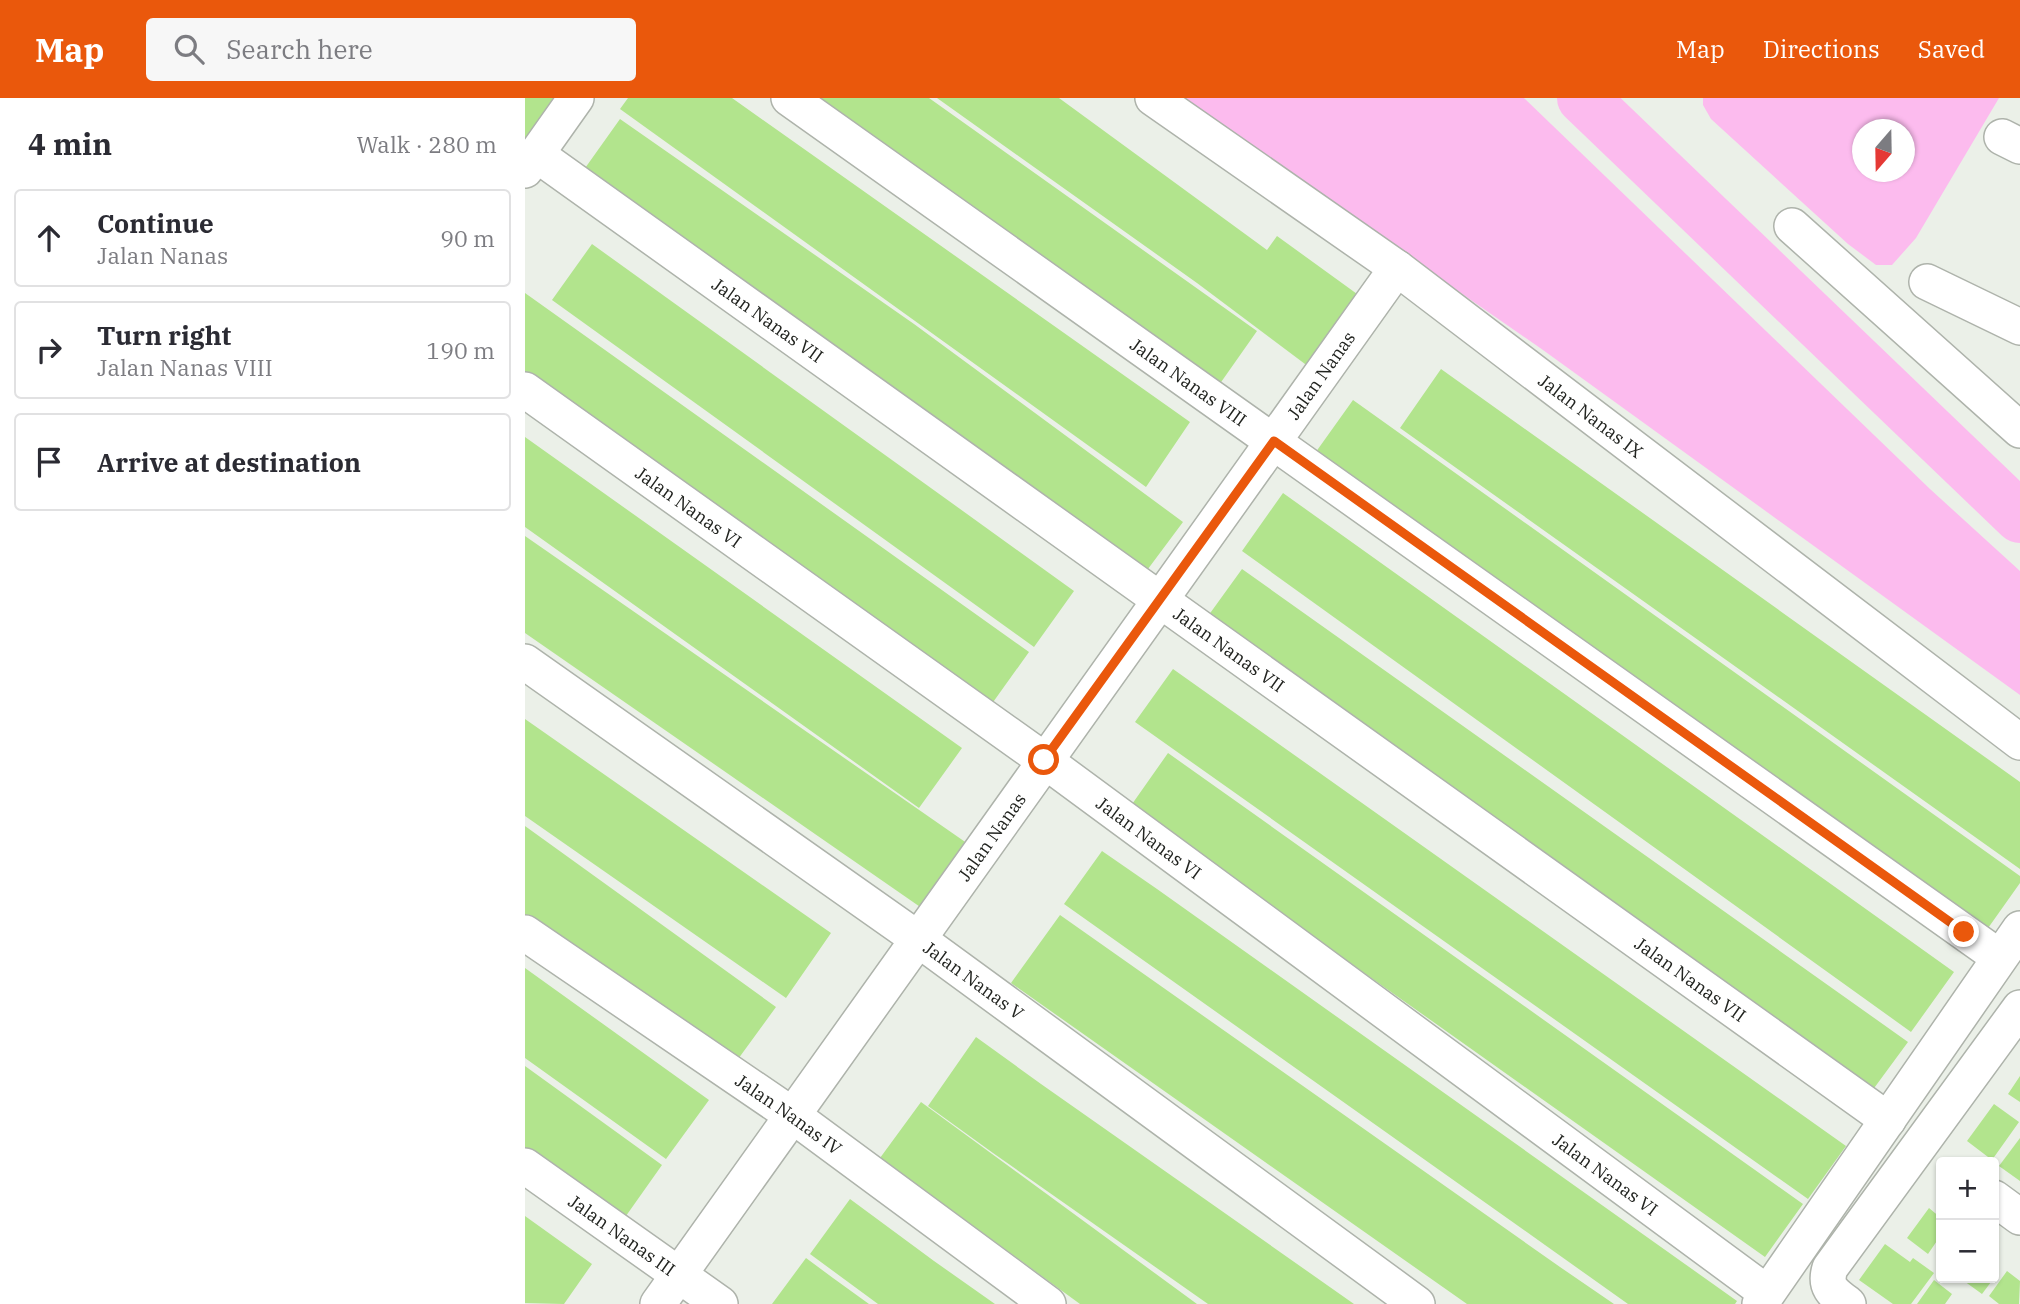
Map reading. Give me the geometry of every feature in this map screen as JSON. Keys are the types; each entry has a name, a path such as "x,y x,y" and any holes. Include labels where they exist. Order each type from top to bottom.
{"street":[{"path":"531,162 576,98"},
{"name":"Jalan Nanas VIII","path":"789,98 1999,957"},
{"name":"Jalan Nanas IX","path":"1153,98 1397,268 2020,742"},
{"name":"Jalan Nanas VII","path":"531,162 1160,599 1888,1120"},
{"path":"1792,226 2020,430"},
{"name":"Jalan Nanas","path":"658,1304 1397,268"},
{"path":"1927,282 2020,327"},
{"name":"Jalan Nanas VI","path":"525,390 1044,760 1763,1299"},
{"name":"Jalan Nanas V","path":"525,662 918,939 1417,1304"},
{"path":"1763,1299 2020,929"},
{"name":"Jalan Nanas IV","path":"525,933 792,1115 1048,1304"},
{"path":"1847,1304 1830,1291 1826,1279 1830,1268 1932,1154 2020,1008"},
{"name":"Jalan Nanas III","path":"525,1166 720,1304"},
{"path":"1999,1202 2020,1217"}],"shaded area":[{"path":"1180,98 1524,98 1930,489 2020,571 2020,695 1543,350"},
{"path":"1703,98 1999,98 1916,238 1892,265 1876,265 1848,244 1711,119 1703,105"}],"building":[{"path":"525,98 562,98 525,144"},
{"path":"628,98 732,98 1190,422 1146,487 620,109"},
{"path":"796,98 929,98 1257,331 1212,395"},
{"path":"937,98 1059,98 1267,250 1277,236 1364,299 1313,370 1197,283"},
{"path":"620,119 914,324 1183,522 1142,577 583,171"},
{"path":"592,244 1074,591 1034,647 552,300"},
{"path":"525,293 1029,652 986,712 525,383"},
{"path":"1441,369 2020,782 2020,869 1400,428"},
{"path":"1353,400 2020,876 2020,883 1981,938 1313,456"},
{"path":"525,437 962,748 919,808 525,527"},
{"path":"1283,493 1954,972 1911,1032 1242,551"},
{"path":"525,536 971,846 926,911 525,633"},
{"path":"1242,569 1908,1042 1869,1095 1203,623"},
{"path":"1173,669 1846,1146 1808,1199 1135,722"},
{"path":"525,719 831,933 786,998 525,816"},
{"path":"1168,753 1803,1204 1765,1257 1130,807"},
{"path":"525,826 776,1007 733,1066 525,916"},
{"path":"1102,851 1737,1301 1735,1304 1628,1304 1064,904"},
{"path":"1060,915 1614,1304 1467,1304 1011,983"},
{"path":"525,968 709,1100 666,1159 525,1058"},
{"path":"976,1037 1354,1304 1208,1304 993,1153 928,1106"},
{"path":"525,1066 662,1165 621,1223 525,1154"},
{"path":"2020,1076 2020,1102 2008,1094"},
{"path":"921,1102 1197,1304 1080,1304 880,1158"},
{"path":"1994,1104 2019,1122 1994,1157 1988,1157 1967,1141"},
{"path":"2020,1138 2020,1181 1999,1166"},
{"path":"850,1199 995,1304 878,1304 810,1254"},
{"path":"1929,1208 1936,1214 1936,1242 1928,1254 1907,1238"},
{"path":"525,1216 592,1264 564,1304 525,1303"},
{"path":"1885,1244 1910,1262 1913,1258 1934,1273 1911,1304 1893,1304 1859,1280"},
{"path":"806,1258 833,1278 869,1304 772,1304"},
{"path":"2007,1271 2020,1281 2019,1304 1999,1304 1989,1296"},
{"path":"1934,1280 1952,1294 1945,1304 1917,1304"},
{"path":"1967,1283 1990,1283 1982,1294"}],"waterway":[{"path":"1583,98 2020,517"}],"route":[{"path":"1044,760 1274,441 1964,932"}]}
